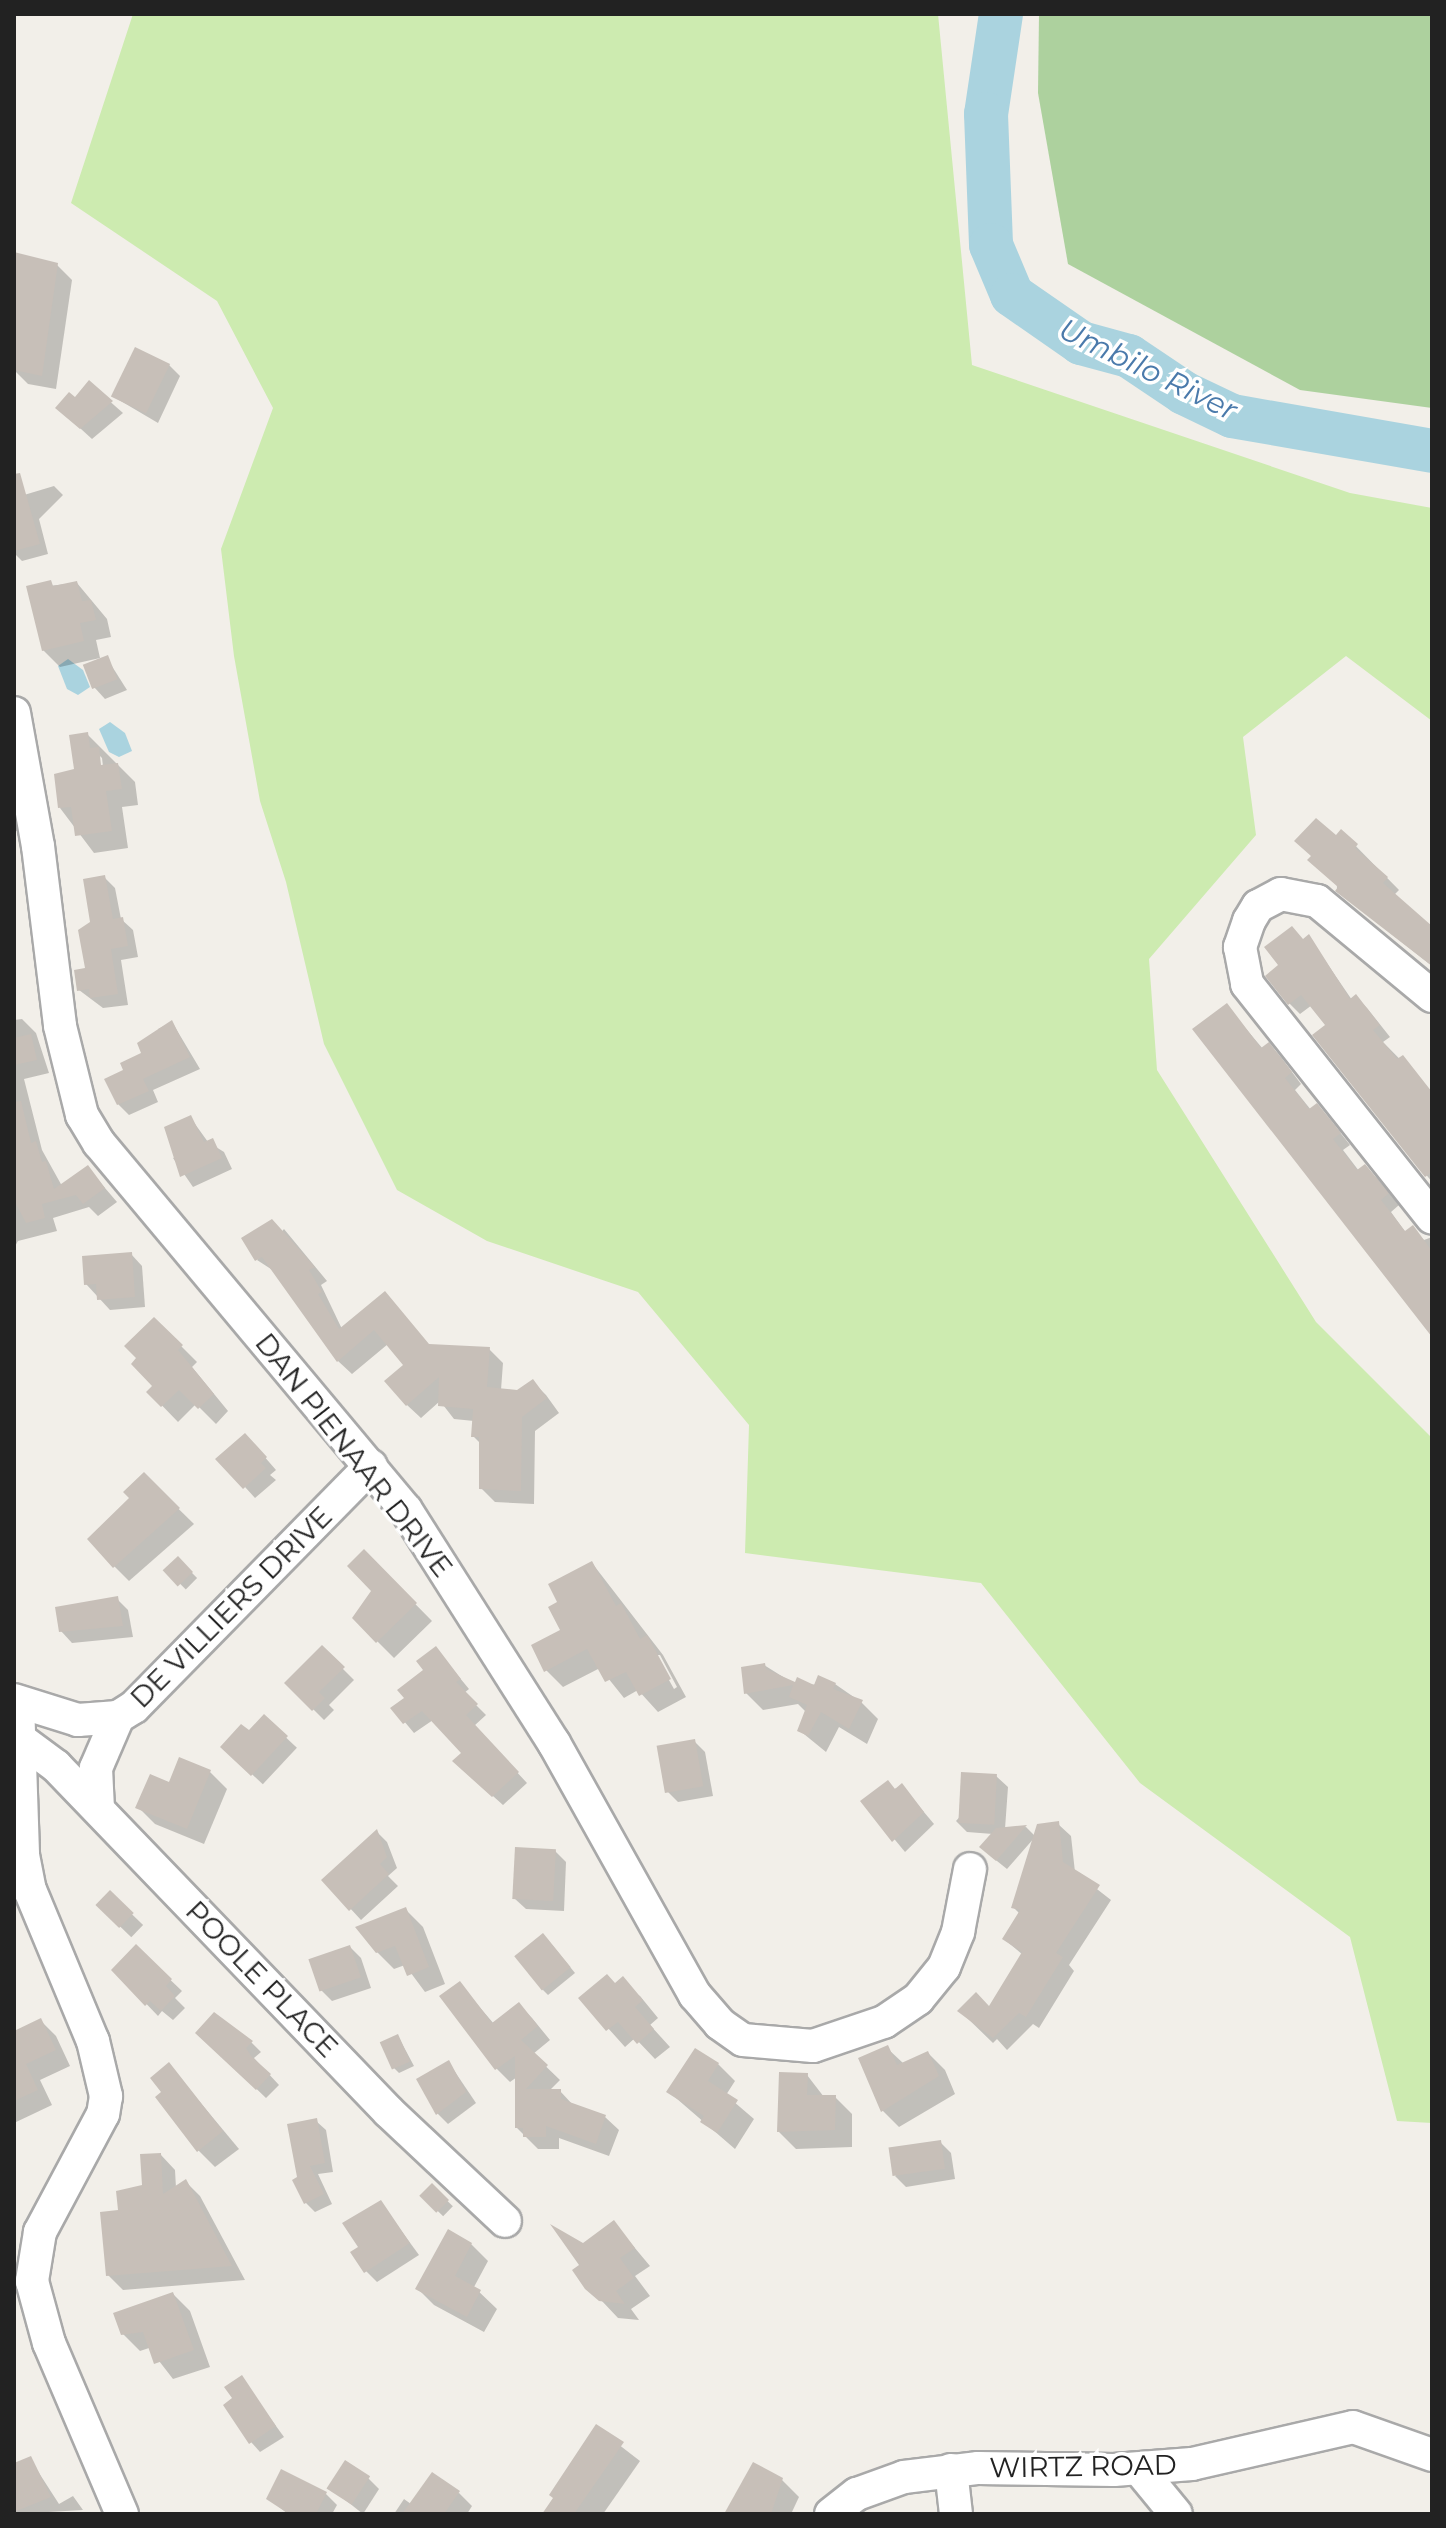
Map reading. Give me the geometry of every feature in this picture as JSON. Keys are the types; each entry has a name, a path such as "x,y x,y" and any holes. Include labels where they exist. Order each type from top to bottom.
{"street":[{"name":"DAN PIENAAR DRIVE","path":"14,713 36,831 60,1026 82,1115 99,1143 371,1466 472,1610 695,1995 743,2040 813,2046 839,2040 884,2022 918,1999 944,1967 958,1932 970,1869"},
{"path":"1432,996 1317,901 1296,894 1281,894 1258,906 1240,947 1247,984 1432,1217"},
{"name":"DE VILLIERS DRIVE","path":"16,1701 78,1720 118,1717 161,1684 371,1466"},
{"path":"16,1701 30,1890 105,2073 106,2096 103,2114 40,2232 32,2281 49,2343 122,2514"},
{"path":"98,1809 96,1768 118,1717"},
{"name":"POOLE PLACE","path":"18,1738 44,1754 389,2112 505,2221"},
{"name":"WIRTZ ROAD","path":"831,2514 857,2494 904,2477 951,2470 1139,2469 1192,2464 1353,2427 1432,2455"},
{"path":"1139,2469 1176,2514"},
{"path":"951,2470 956,2514"}],"green space":[{"path":"133,14 938,14 972,365 1350,493 1432,508 1432,721 1346,656 1243,737 1256,835 1149,959 1157,1070 1316,1322 1432,1438 1432,2123 1397,2121 1350,1937 1140,1783 981,1583 745,1553 749,1425 638,1292 487,1241 397,1190 324,1044 286,882 260,801 234,656 221,549 273,408 217,301 71,203"},
{"path":"1039,14 1432,14 1432,408 1300,390 1068,264 1038,93"}],"water":[{"path":"68,659 83,670 90,687 78,695 67,689 58,666"},
{"path":"110,722 125,733 132,751 119,757 109,752 99,729"}],"building":[{"path":"14,252 58,263 42,376 14,370"},
{"path":"135,347 170,364 146,414 111,396"},
{"path":"89,380 113,401 80,429 55,408 69,392 75,397"},
{"path":"20,473 40,544 14,551 14,474"},
{"path":"51,580 53,586 77,581 82,601 91,600 96,620 80,623 84,641 42,651 26,586"},
{"path":"108,655 117,679 92,689 83,665"},
{"path":"88,732 90,748 99,747 101,765 118,763 122,789 106,791 112,831 75,836 71,807 58,808 54,774 74,769 69,735"},
{"path":"1316,818 1336,835 1341,829 1358,844 1355,848 1388,877 1383,883 1432,926 1432,966 1335,891 1338,887 1307,860 1311,856 1294,841"},
{"path":"105,875 113,919 123,917 128,946 111,949 118,994 90,998 89,989 77,991 74,970 85,968 78,930 90,922 83,879"},
{"path":"1292,926 1303,939 1309,934 1350,999 1356,994 1380,1025 1373,1030 1397,1059 1403,1055 1432,1092 1432,1172 1425,1177 1312,1035 1325,1025 1301,995 1288,1005 1265,976 1278,965 1264,947"},
{"path":"1227,1003 1261,1048 1269,1042 1292,1072 1285,1078 1309,1109 1317,1103 1341,1133 1333,1139 1357,1170 1365,1164 1389,1193 1381,1200 1405,1231 1413,1225 1432,1251 1432,1337 1192,1029"},
{"path":"172,1020 190,1057 143,1079 149,1091 117,1105 104,1079 123,1070 120,1063 141,1053 137,1043"},
{"path":"31,1034 37,1060 14,1065 14,1038"},
{"path":"21,1101 31,1143 36,1141 42,1162 46,1161 54,1189 88,1165 105,1188 83,1204 76,1195 42,1204 45,1218 26,1223 14,1200 14,1102"},
{"path":"191,1115 204,1142 213,1138 222,1158 180,1177 164,1127"},
{"path":"272,1219 315,1267 309,1270 322,1292 318,1294 339,1329 385,1291 429,1344 490,1347 487,1387 517,1390 533,1379 547,1398 522,1417 521,1491 479,1489 479,1437 471,1437 473,1409 438,1406 439,1377 406,1406 384,1381 403,1365 374,1330 337,1362 262,1257 255,1261 241,1238"},
{"path":"132,1252 135,1297 97,1300 96,1284 84,1285 82,1256"},
{"path":"154,1317 183,1345 178,1350 214,1394 198,1409 179,1390 161,1407 146,1392 152,1386 131,1364 136,1358 124,1346"},
{"path":"245,1433 267,1457 261,1463 266,1468 243,1489 215,1459"},
{"path":"144,1472 180,1508 113,1568 87,1539 129,1498 123,1492"},
{"path":"364,1549 417,1603 376,1643 352,1618 371,1591 347,1566"},
{"path":"178,1556 193,1572 178,1586 163,1570"},
{"path":"592,1561 616,1606 621,1603 640,1639 647,1635 671,1679 639,1696 626,1672 605,1682 587,1649 544,1672 531,1645 560,1630 548,1607 557,1602 548,1584"},
{"path":"118,1596 123,1626 59,1632 55,1607"},
{"path":"322,1645 345,1667 319,1692 325,1698 312,1711 284,1683"},
{"path":"436,1646 461,1679 456,1682 478,1704 466,1715 519,1772 492,1797 452,1761 461,1753 422,1711 403,1724 390,1708 404,1698 397,1690 423,1670 416,1661"},
{"path":"765,1663 766,1669 795,1682 797,1677 814,1685 818,1675 836,1683 833,1689 863,1700 849,1729 821,1712 808,1736 797,1731 807,1705 789,1697 793,1685 744,1694 741,1667"},
{"path":"264,1714 288,1736 251,1776 220,1747 241,1724 249,1730"},
{"path":"695,1739 703,1786 665,1793 657,1746"},
{"path":"179,1757 211,1770 187,1829 135,1808 150,1774 169,1782"},
{"path":"961,1772 997,1774 994,1825 958,1823"},
{"path":"888,1780 895,1789 902,1783 924,1812 892,1842 860,1801"},
{"path":"1059,1821 1063,1862 1100,1885 1056,1953 1063,1957 1026,2017 1019,2013 993,2038 957,2011 976,1992 989,2006 1022,1952 1002,1939 1020,1910 1011,1908 1037,1824"},
{"path":"1027,1825 996,1861 979,1847 996,1828"},
{"path":"377,1829 387,1857 380,1864 389,1874 349,1911 321,1880"},
{"path":"515,1847 556,1849 553,1901 512,1899"},
{"path":"110,1890 134,1913 119,1928 95,1905"},
{"path":"406,1907 429,1967 407,1976 395,1946 376,1953 355,1927"},
{"path":"543,1933 571,1967 542,1990 514,1956"},
{"path":"136,1944 172,1979 166,1986 175,1996 161,2011 150,2001 145,2006 111,1970"},
{"path":"350,1945 361,1977 319,1991 308,1959"},
{"path":"607,1974 615,1983 623,1976 643,2000 635,2007 654,2029 637,2044 618,2022 606,2031 578,1998"},
{"path":"460,1981 492,2023 519,2002 538,2026 521,2040 548,2065 526,2089 561,2089 561,2099 606,2115 596,2144 546,2126 546,2137 523,2137 523,2128 515,2128 515,2056 495,2070 439,1996"},
{"path":"214,2012 253,2041 246,2048 271,2074 256,2090 195,2033"},
{"path":"41,2018 56,2050 26,2064 38,2090 14,2101 14,2031"},
{"path":"398,2034 410,2061 392,2070 380,2042"},
{"path":"888,2045 897,2065 928,2051 939,2076 881,2112 858,2058"},
{"path":"695,2048 719,2063 708,2081 738,2100 717,2133 700,2122 704,2116 666,2092"},
{"path":"449,2060 466,2092 436,2115 416,2079"},
{"path":"169,2062 223,2131 197,2152 155,2097 161,2092 150,2078"},
{"path":"779,2072 808,2073 807,2095 836,2095 835,2130 777,2132"},
{"path":"317,2118 325,2163 310,2166 324,2194 304,2204 292,2180 297,2177 287,2124"},
{"path":"941,2140 945,2169 893,2176 889,2147"},
{"path":"161,2153 163,2194 186,2179 232,2266 106,2276 100,2212 118,2210 116,2191 142,2185 140,2154"},
{"path":"432,2183 449,2200 436,2213 419,2196"},
{"path":"381,2200 410,2243 364,2273 350,2252 358,2247 342,2223"},
{"path":"614,2220 635,2248 620,2258 634,2278 616,2291 625,2304 599,2301 585,2289 572,2270 579,2265 550,2224 583,2243"},
{"path":"448,2229 472,2243 455,2276 481,2290 467,2317 415,2289"},
{"path":"173,2292 194,2350 154,2364 143,2332 121,2335 113,2313"},
{"path":"242,2375 276,2426 249,2444 223,2405 232,2398 224,2387"},
{"path":"596,2424 624,2442 574,2514 542,2514 553,2498 549,2495"},
{"path":"31,2456 51,2497 14,2512 14,2463"},
{"path":"345,2460 370,2476 352,2505 326,2489"},
{"path":"753,2462 783,2478 771,2514 724,2514"},
{"path":"281,2469 327,2492 316,2514 289,2514 266,2499"},
{"path":"432,2472 460,2491 444,2514 402,2514"}],"waterway":[{"name":"Umbilo River","path":"1001,14 986,114 991,245 1012,295 1081,343 1129,356 1184,393 1232,416 1432,451"}]}
